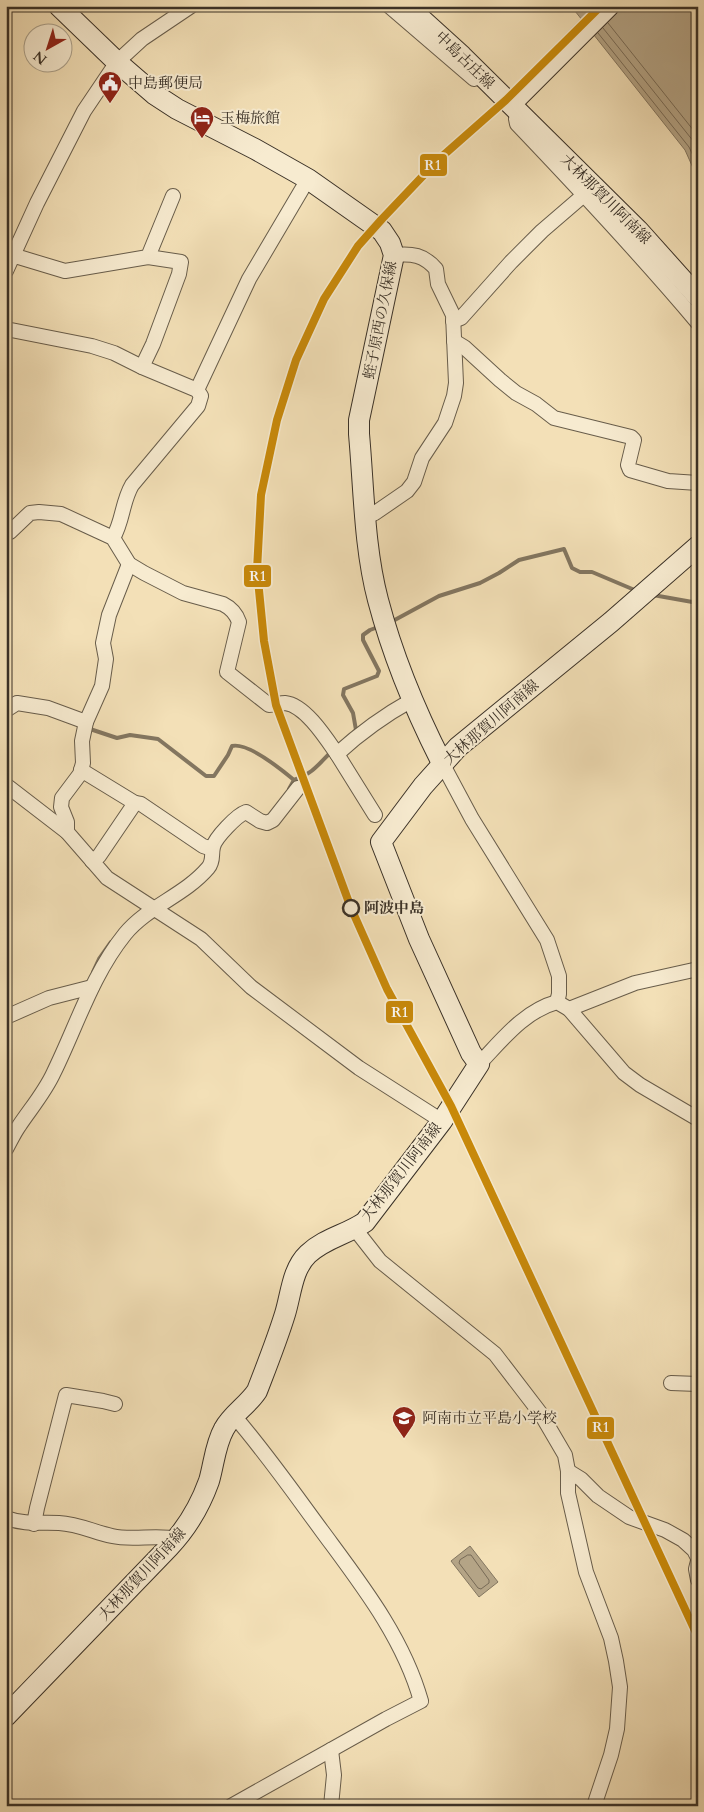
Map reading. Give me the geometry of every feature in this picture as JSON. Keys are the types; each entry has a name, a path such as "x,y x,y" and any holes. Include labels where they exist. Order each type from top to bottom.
{"main road":[{"name":"蛭子原西の久保線","path":"59,6 117,62 154,94 177,109 308,179 382,231 390,243 394,255 359,420 366,517 378,599 412,700 442,763"},
{"name":"中島古庄線","path":"407,6 506,97"},
{"path":"506,97 591,6"},
{"path":"506,97 610,6"},
{"name":"大林那賀川阿南線","path":"506,97 638,230 698,296"},
{"name":"大林那賀川阿南線","path":"6,1716 177,1539 196,1512 209,1480 225,1427 252,1399 257,1391 285,1314 293,1280 306,1255 322,1242 355,1229 365,1222 442,1121 479,1064 471,1053 419,940 381,842 442,763 458,747 611,622 698,546"}],"street":[{"path":"6,271 37,203 84,111 117,62 142,39 191,6"},
{"path":"389,6 472,78 506,97 517,124 585,194 698,323"},
{"path":"197,390 249,279 308,179"},
{"path":"453,321 461,318 511,262 542,231 585,194"},
{"path":"148,257 173,196"},
{"path":"366,517 376,513 407,491 414,482 422,458 444,424 454,396 456,383 453,315 438,284 436,269 421,256 410,254 394,255"},
{"path":"12,255 65,271 148,257 180,262 179,274 153,344 142,367"},
{"path":"6,330 92,346 114,353 197,390 200,396 198,406 132,485 127,494 120,526 113,538"},
{"path":"454,341 464,347 500,380 554,418 631,437 634,440 628,465 630,470 668,481 698,483"},
{"path":"6,533 10,532 30,513 61,514 113,538 129,564 183,593 229,607 239,622 227,672 269,705 284,703 295,706 311,720 335,751 375,815"},
{"path":"67,832 67,822 61,807 62,798 81,770 83,763 82,741 86,722 102,686 106,659 103,643 110,615 129,564"},
{"path":"335,751 412,700"},
{"path":"6,710 17,703 48,708 86,722"},
{"path":"442,763 472,819 548,940 559,976 559,994 563,1005 624,1073 640,1085 698,1119"},
{"path":"6,1150 18,1128 54,1074 92,987 108,958 126,934 142,918 200,878 211,865 213,856 208,848 141,804 81,770"},
{"path":"6,785 67,832 107,878 201,939 251,987 359,1068 442,1121"},
{"path":"208,848 240,814 246,812 267,823 273,820 298,788"},
{"path":"92,861 99,856 135,802"},
{"path":"479,1064 522,1020 547,1005 563,1005 635,983 698,969"},
{"path":"6,1017 49,998 92,987"},
{"path":"355,1229 380,1261 495,1354 542,1414 565,1455 568,1471 568,1492 586,1572 611,1638 620,1687 618,1728 594,1806"},
{"path":"671,1383 698,1384"},
{"path":"34,1524 66,1395 116,1404"},
{"path":"231,1806 421,1701 414,1676 386,1621 357,1578 234,1417"},
{"path":"568,1471 581,1479 598,1496 629,1517 665,1530 683,1540 694,1550 698,1559 696,1570 698,1580"},
{"path":"6,1518 34,1524 60,1523 85,1527 113,1536 140,1538 167,1536 177,1539"},
{"path":"331,1750 334,1775 331,1806"}],"water":[{"path":"571,6 698,6 698,179 685,150"},
{"path":"470,1546 498,1582 479,1597 451,1561"}],"waterway":[{"path":"391,622 439,596 480,583 519,560 564,549 572,568 580,572 592,572 637,591"},
{"path":"653,595 698,603"},
{"path":"354,732 356,730 353,713 343,695 344,689 377,676 379,671 363,640 363,635 378,627"},
{"path":"90,729 117,738 130,735 158,739 206,776 214,776 232,746 239,746 255,752 294,780"},
{"path":"289,789 294,780 310,772 331,752"},
{"path":"93,972 99,959 111,942"}],"transit line":[{"name":"R1","path":"601,6 506,100 438,160 382,219 358,246 324,299 296,360 277,420 261,495 257,570 264,641 276,705 351,908 387,989 451,1106 698,1637"}],"place":[{"name":"中島郵便局","path":"110,104"},
{"name":"玉梅旅館","path":"202,139"},
{"name":"阿波中島","path":"351,908"},
{"name":"阿南市立平島小学校","path":"404,1439"}]}
